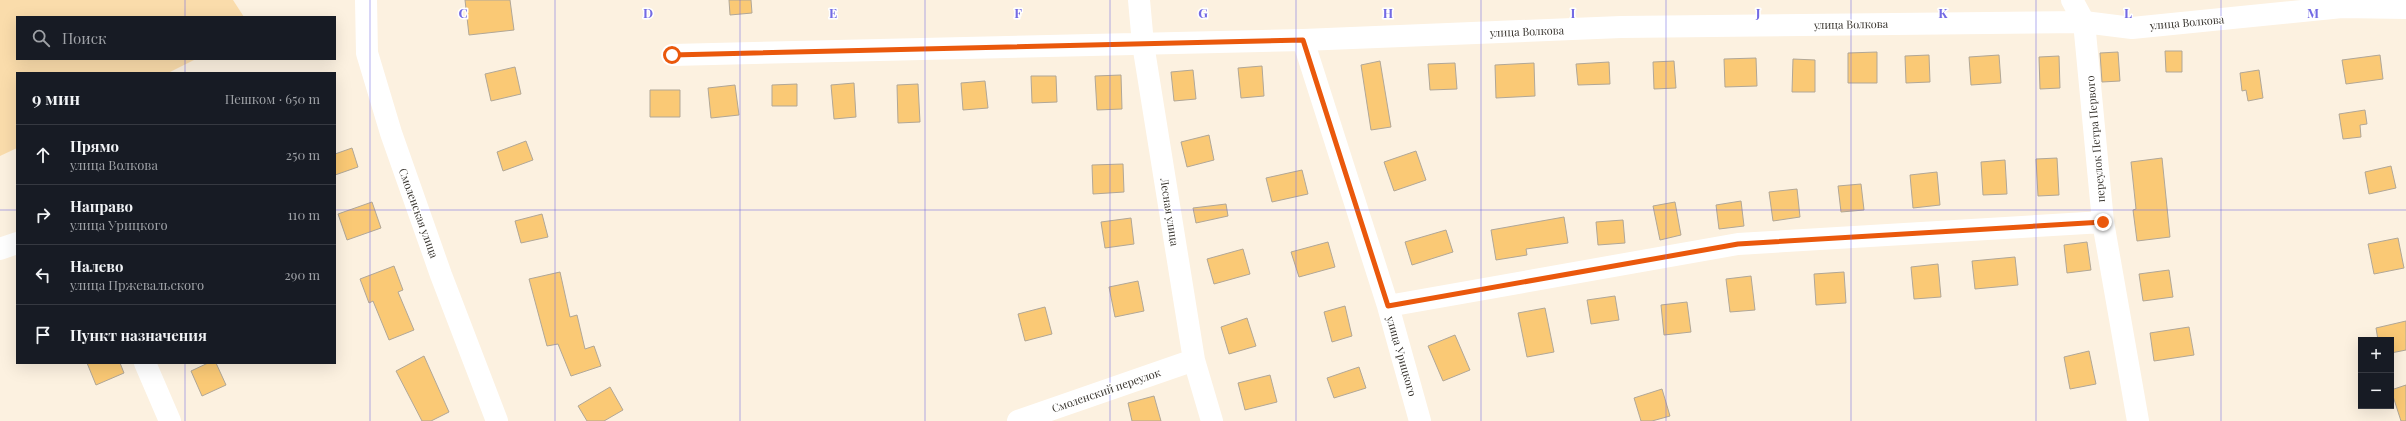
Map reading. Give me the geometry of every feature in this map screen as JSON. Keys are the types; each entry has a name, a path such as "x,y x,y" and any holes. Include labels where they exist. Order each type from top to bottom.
{"street":[{"name":"Смоленская улица","path":"366,0 367,53 391,133 441,275 496,421"},
{"name":"Лесная улица","path":"1139,0 1143,44 1194,360 1212,421"},
{"path":"2072,0 2084,22"},
{"name":"улица Волкова","path":"672,55 1303,40 1622,26 2084,22 2132,28 2342,7 2406,8"},
{"name":"переулок Петра Первого","path":"2084,22 2103,222 2138,421"},
{"name":"улица Урицкого","path":"1303,40 1388,306 1420,421"},
{"path":"1388,306 1738,244 2103,222"},
{"path":"0,249 16,243"},
{"name":"Смоленский переулок","path":"1018,421 1194,360"},
{"path":"145,364 170,421"}],"shaded area":[{"path":"0,0 233,0 243,16 16,16 16,60 194,60 170,72 16,72 16,148 0,156"}],"building":[{"path":"465,0 510,0 514,30 469,35"},
{"path":"729,0 751,0 752,13 730,15"},
{"path":"2165,51 2182,51 2182,72 2166,72"},
{"path":"1877,52 1877,83 1848,83 1848,53"},
{"path":"2118,52 2120,81 2102,82 2100,53"},
{"path":"1929,55 1930,82 1906,83 1905,56"},
{"path":"1999,55 2001,83 1971,85 1969,57"},
{"path":"2380,55 2383,79 2346,84 2342,60"},
{"path":"2059,56 2060,88 2040,89 2039,57"},
{"path":"1756,58 1757,86 1725,87 1724,59"},
{"path":"1793,59 1815,60 1815,92 1792,92"},
{"path":"1380,61 1391,127 1371,130 1361,65"},
{"path":"1674,61 1676,88 1654,89 1653,62"},
{"path":"1609,62 1610,84 1578,85 1576,64"},
{"path":"1455,63 1457,89 1430,90 1428,64"},
{"path":"1534,63 1535,96 1496,98 1495,65"},
{"path":"1262,66 1264,96 1241,98 1238,68"},
{"path":"515,67 521,94 491,101 485,74"},
{"path":"1193,70 1196,99 1174,101 1171,72"},
{"path":"2259,70 2263,98 2248,101 2246,90 2242,91 2240,73"},
{"path":"1121,75 1122,109 1097,110 1095,76"},
{"path":"1031,76 1056,76 1057,102 1032,103"},
{"path":"985,81 988,108 963,110 961,83"},
{"path":"854,83 856,117 834,119 831,85"},
{"path":"797,84 797,106 772,106 772,85"},
{"path":"918,84 920,122 898,123 897,85"},
{"path":"735,85 739,115 711,118 708,88"},
{"path":"650,90 680,90 680,117 650,117"},
{"path":"2365,110 2367,124 2360,125 2361,137 2343,139 2339,114"},
{"path":"1209,135 1214,160 1187,167 1181,142"},
{"path":"526,141 533,160 503,171 497,152"},
{"path":"352,148 358,167 336,175 336,154"},
{"path":"1416,151 1426,180 1394,191 1384,162"},
{"path":"2057,158 2059,195 2038,196 2036,159"},
{"path":"2162,158 2170,237 2137,241 2133,210 2136,209 2131,162"},
{"path":"2005,160 2007,194 1983,195 1981,162"},
{"path":"1123,164 1124,192 1093,194 1092,165"},
{"path":"2391,166 2396,188 2369,194 2365,172"},
{"path":"1302,170 1308,194 1272,202 1266,178"},
{"path":"1937,172 1940,205 1913,208 1910,175"},
{"path":"1861,184 1864,210 1841,212 1838,186"},
{"path":"1797,189 1800,217 1773,221 1769,192"},
{"path":"1741,201 1744,226 1719,229 1716,205"},
{"path":"372,202 381,228 347,240 338,214"},
{"path":"1675,202 1681,235 1660,240 1653,206"},
{"path":"1226,204 1228,216 1196,223 1193,208"},
{"path":"542,214 548,237 521,243 515,221"},
{"path":"1564,217 1568,243 1526,249 1527,255 1496,260 1491,230"},
{"path":"1131,218 1134,244 1105,248 1101,222"},
{"path":"1623,220 1625,243 1598,245 1596,222"},
{"path":"1446,230 1453,252 1412,265 1405,242"},
{"path":"2398,238 2404,268 2374,274 2368,244"},
{"path":"1328,242 1335,267 1299,277 1291,252"},
{"path":"2087,242 2091,270 2067,273 2064,245"},
{"path":"1243,249 1250,274 1214,284 1207,259"},
{"path":"2015,257 2018,285 1975,289 1972,261"},
{"path":"1938,264 1941,297 1914,299 1911,267"},
{"path":"394,266 403,290 398,292 414,330 389,340 373,301 369,303 360,279"},
{"path":"2169,270 2173,297 2143,301 2139,274"},
{"path":"560,272 570,317 577,315 585,349 594,346 601,366 571,376 558,344 547,346 529,279"},
{"path":"1844,272 1846,303 1816,305 1814,274"},
{"path":"1751,276 1755,310 1730,312 1726,279"},
{"path":"1138,281 1144,311 1115,317 1109,287"},
{"path":"1615,296 1619,320 1591,324 1587,300"},
{"path":"1687,302 1691,332 1664,335 1661,305"},
{"path":"1345,306 1352,336 1332,342 1324,312"},
{"path":"1045,307 1052,334 1025,341 1018,314"},
{"path":"1545,308 1554,352 1527,357 1518,313"},
{"path":"1247,318 1256,346 1229,354 1221,327"},
{"path":"2406,321 2406,350 2394,352 2394,337 2378,337 2376,328"},
{"path":"2189,327 2194,355 2154,361 2150,333"},
{"path":"1455,335 1470,370 1443,381 1428,346"},
{"path":"2089,351 2096,384 2070,389 2064,357"},
{"path":"424,356 449,412 431,421 422,421 396,371"},
{"path":"87,364 120,364 124,373 96,385"},
{"path":"206,364 216,364 226,385 202,396 191,371"},
{"path":"1359,367 1366,388 1334,398 1327,378"},
{"path":"1270,375 1277,402 1245,410 1238,383"},
{"path":"2406,385 2406,421 2401,421 2394,399 2394,389"},
{"path":"610,387 623,410 604,421 587,421 578,406"},
{"path":"1662,389 1670,416 1652,421 1641,421 1634,398"},
{"path":"1154,396 1161,421 1132,421 1128,403"}],"route":[{"path":"672,55 1303,40 1388,306 1738,244 2103,222"}]}
